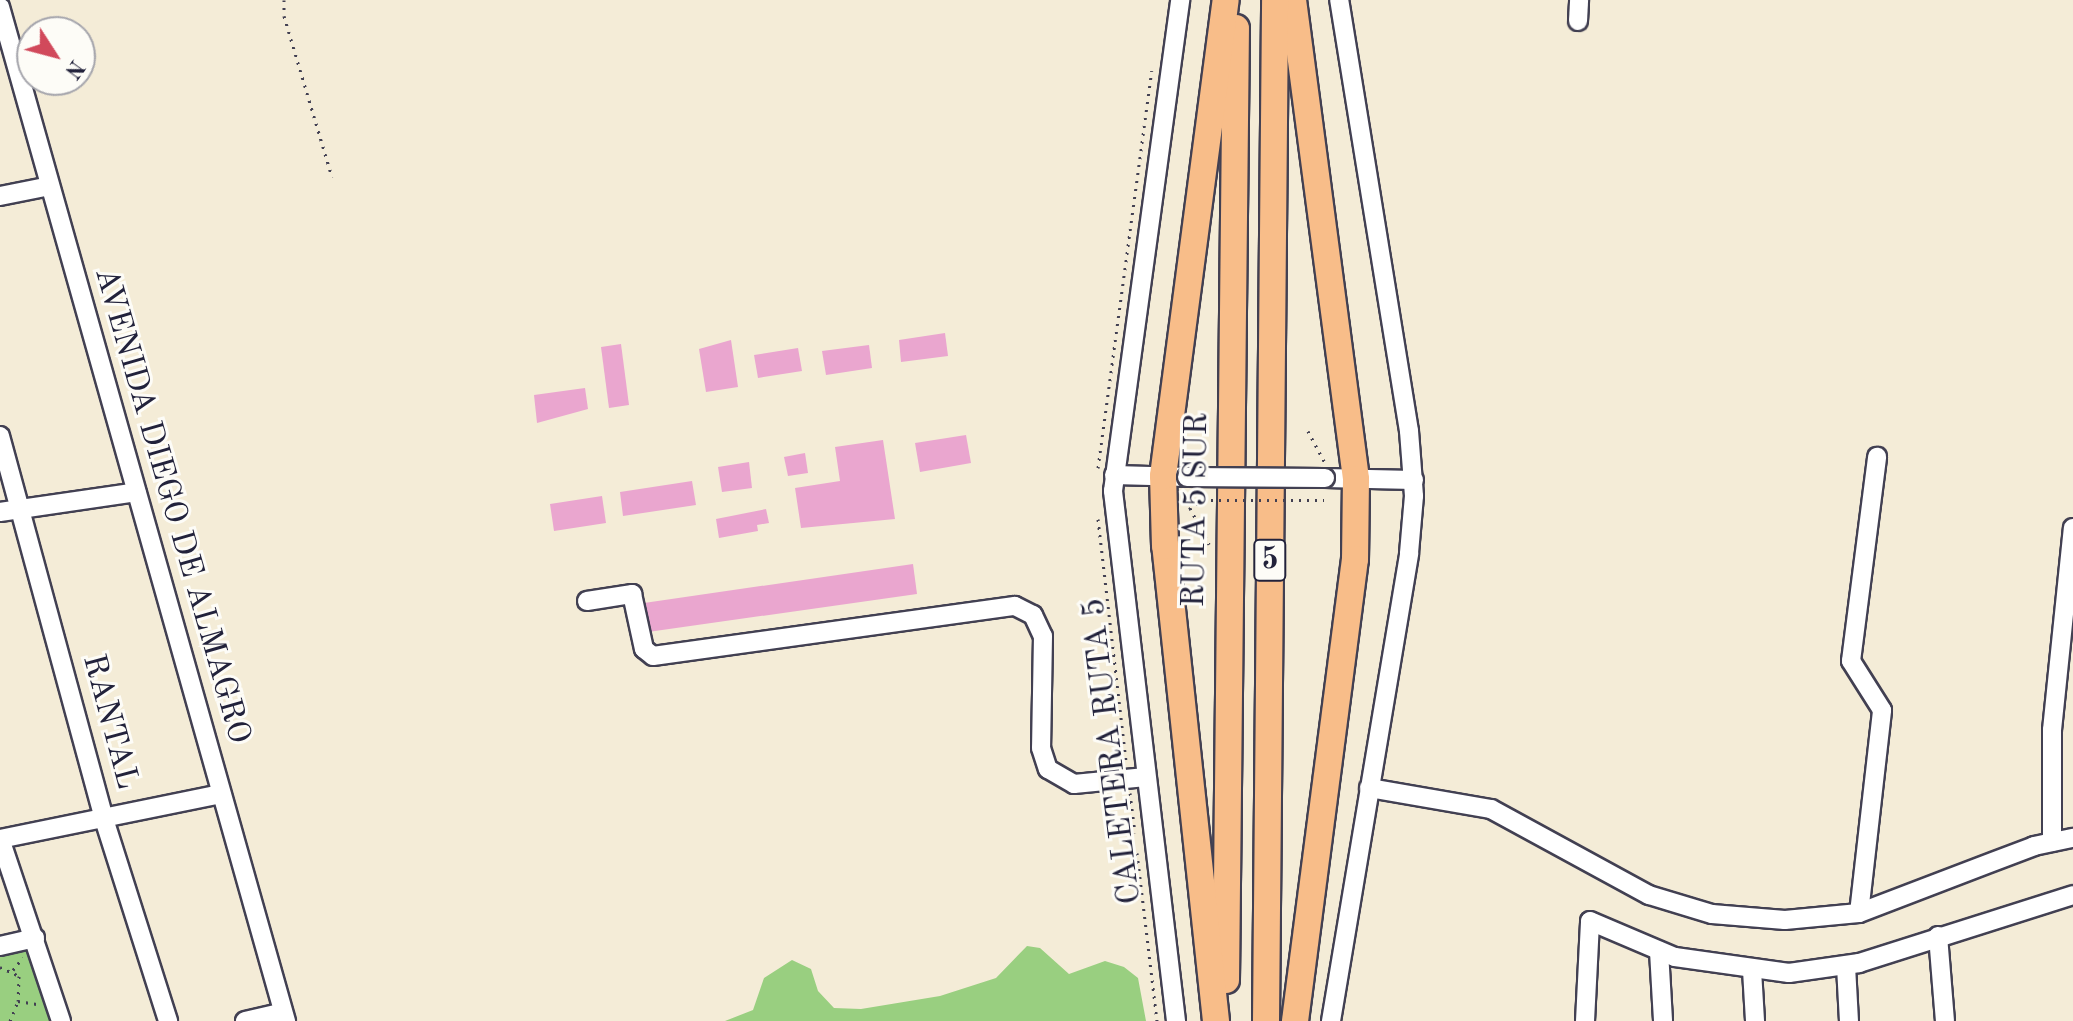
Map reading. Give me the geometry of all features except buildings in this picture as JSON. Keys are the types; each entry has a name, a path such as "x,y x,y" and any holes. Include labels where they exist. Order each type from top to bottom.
{"highway":[{"path":"1216,1021 1165,546 1226,0"},
{"name":"RUTA 5 SUR","path":"1226,1021 1236,0"},
{"name":"5","path":"1266,1021 1275,0"},
{"path":"1293,0 1356,479 1355,559 1295,1021"}],"street":[{"name":"CALETERA RUTA 5","path":"1176,1021 1114,475 1180,0"},
{"path":"1331,1021 1409,553 1414,480 1339,0"},
{"path":"1578,21 1579,0"},
{"name":"AVENIDA DIEGO DE ALMAGRO","path":"0,7 284,1016"},
{"path":"0,196 50,186"},
{"name":"RANTAL","path":"0,436 104,819 168,1021"},
{"path":"1859,913 1882,710 1851,661 1877,457"},
{"path":"1114,475 1175,477 1325,468 1356,479 1414,480"},
{"path":"0,512 137,492"},
{"path":"2052,842 2052,730 2073,528"},
{"path":"587,601 632,594 644,649 653,656 1015,606 1033,615 1043,636 1041,748 1048,769 1074,784 1146,777"},
{"path":"1369,788 1491,809 1649,895 1712,914 1785,920 1859,913 2052,842 2073,838"},
{"path":"61,1021 0,839 221,794"},
{"path":"1585,1015 1590,921 1659,951 1752,970 1789,973 1846,966 2073,895"},
{"path":"1938,936 1945,1021"},
{"path":"0,946 35,938"},
{"path":"1659,951 1663,1021"},
{"path":"1846,966 1849,1021"},
{"path":"1752,970 1755,1021"},
{"path":"245,1021 284,1016"}],"path":[{"path":"284,0 284,16 332,177"},
{"path":"1308,431 1325,468"},
{"path":"1203,500 1324,500"},
{"path":"1190,508 1195,519"},
{"path":"0,967 19,976 18,1001 10,1019 4,1021"},
{"path":"18,1001 33,1001 41,1010"}],"green space":[{"path":"27,946 54,1021 0,1021 0,951"},
{"path":"1027,946 1040,948 1069,974 1105,961 1124,967 1138,978 1146,1021 725,1021 753,1010 764,978 792,960 811,969 818,991 834,1008 861,1009 940,996 996,978"}]}
